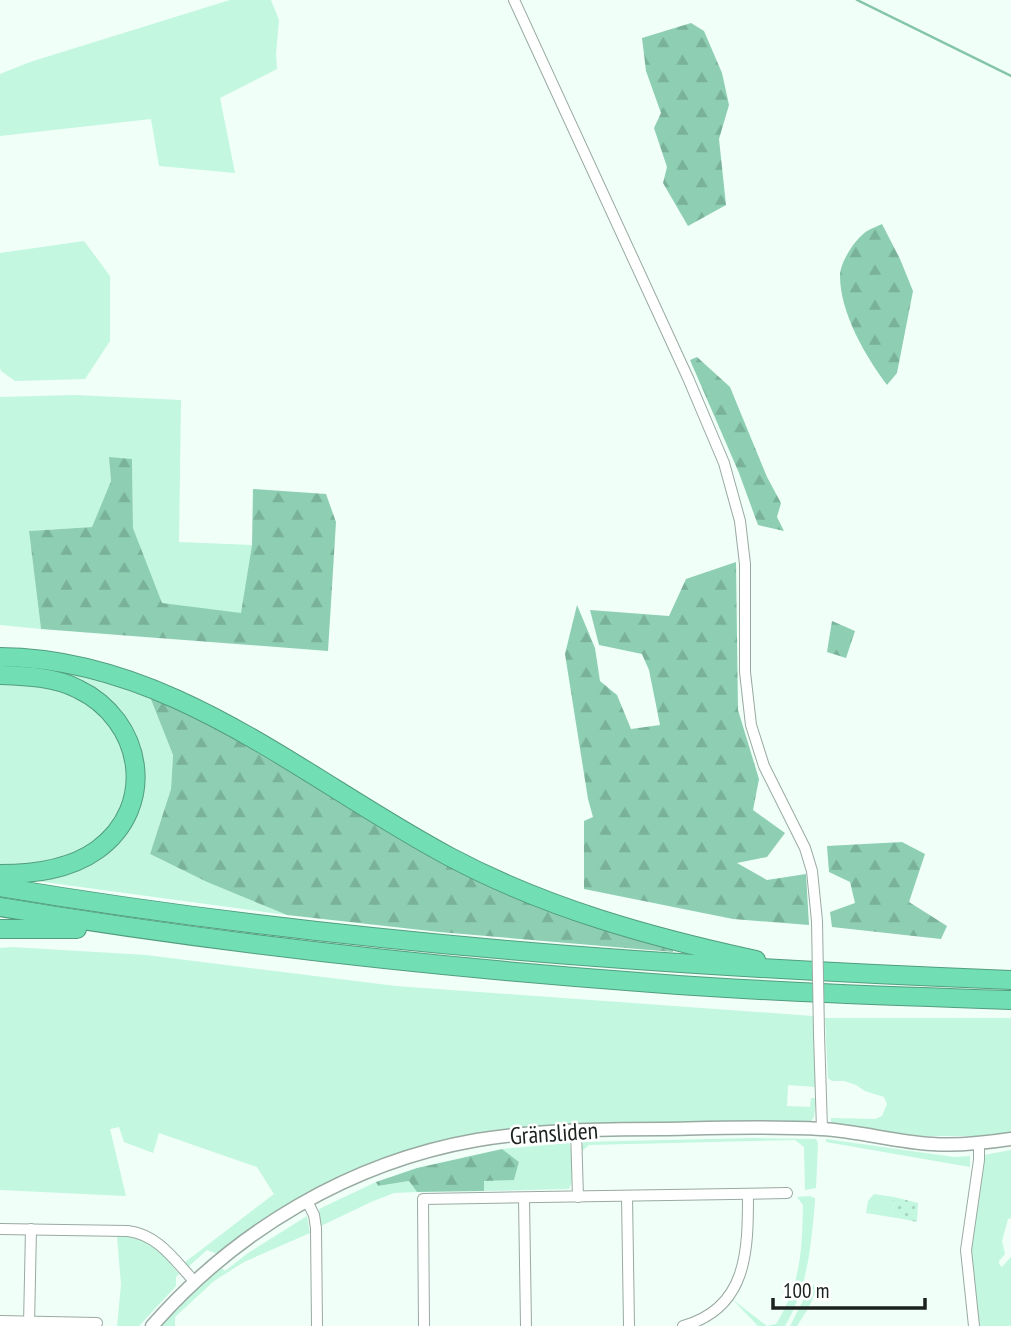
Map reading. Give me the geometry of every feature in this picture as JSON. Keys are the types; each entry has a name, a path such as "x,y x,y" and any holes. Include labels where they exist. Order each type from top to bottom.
{"highway":[{"path":"0,657 54,661 106,672 158,691 232,728 452,858 530,895 632,930 813,972"},
{"path":"0,675 52,680 76,688 96,699 114,715 124,730 136,770 133,795 125,818 112,836 95,851 60,867 37,872 0,874"},
{"path":"0,887 274,926 452,945 813,972 1011,980"},
{"path":"0,907 175,934 449,966 653,983 1011,1000"},
{"path":"0,929 175,934"}],"street":[{"path":"514,0 688,377 724,463 740,521 745,564 745,672 751,725 764,766 805,848 811,871 817,921 822,1129"},
{"name":"Gränsliden","path":"152,1326 195,1282 254,1233 307,1201 347,1180 424,1153 478,1140 576,1130 822,1129 923,1143 979,1144 1011,1139"},
{"path":"576,1130 578,1197"},
{"path":"974,1326 966,1250 979,1144"},
{"path":"683,1326 713,1311 734,1287 747,1251 748,1194"},
{"path":"425,1326 423,1199 787,1194"},
{"path":"627,1196 629,1326"},
{"path":"524,1198 526,1326"},
{"path":"307,1201 314,1215 316,1228 317,1326"},
{"path":"0,1229 128,1231 142,1234 157,1242 195,1282"},
{"path":"29,1324 31,1229"},
{"path":"0,1321 29,1324 97,1323"}],"green space":[{"path":"230,0 271,0 279,20 277,69 220,98 235,173 159,166 151,119 0,136 0,74 30,62"},
{"path":"691,23 704,31 722,73 729,105 719,139 726,205 688,226 663,183 667,167 654,128 661,113 646,71 642,38"},
{"path":"882,224 913,291 897,373 887,385 863,348 849,319 840,276 845,258 858,239"},
{"path":"84,241 110,276 110,341 85,379 15,381 0,368 0,253"},
{"path":"697,357 730,387 767,477 781,503 777,517 784,531 758,525 739,473 690,360"},
{"path":"75,395 181,400 179,542 252,545 242,614 161,603 133,528 132,459 110,458 111,481 92,527 29,531 41,629 0,625 0,397"},
{"path":"109,457 132,459 133,528 162,603 241,613 252,545 253,489 326,494 336,522 328,651 41,629 29,531 92,527 111,481"},
{"path":"736,562 738,710 759,779 753,810 785,833 767,857 737,863 767,880 806,874 809,925 733,919 584,889 584,821 593,817 565,654 577,605 595,648 600,681 617,695 631,729 660,725 649,670 642,654 599,645 590,610 669,616 686,579"},
{"path":"832,621 855,631 846,658 827,652"},
{"path":"0,664 58,669 108,681 150,697 173,755 171,789 150,854 207,882 287,915 29,880 114,845 137,743 116,707 92,686 64,677 0,668"},
{"path":"0,683 46,687 76,697 102,713 112,724 122,743 127,762 127,782 114,818 102,834 87,847 61,860 0,864"},
{"path":"150,697 215,727 404,840 527,902 602,929 673,947 673,952 439,932 287,915 207,882 150,854 171,789 173,755"},
{"path":"902,842 925,854 909,902 947,926 941,939 832,927 830,912 855,903 850,882 829,872 827,846"},
{"path":"0,948 146,955 396,986 813,1016 816,1087 788,1085 787,1106 810,1107 811,1098 816,1098 814,1117 809,1124 736,1122 560,1125 451,1139 388,1158 328,1184 271,1216 218,1254 207,1250 188,1267 184,1263 274,1194 257,1167 159,1133 153,1153 124,1142 119,1127 110,1129 126,1196 0,1190"},
{"path":"825,1018 1011,1018 1011,1132 983,1136 923,1136 831,1124 831,1118 875,1119 882,1116 887,1104 884,1097 856,1085 828,1078"},
{"path":"816,1139 816,1188 805,1190 804,1147 795,1140 589,1145 581,1152 583,1142"},
{"path":"826,1139 954,1157 970,1156 970,1167 826,1142"},
{"path":"569,1143 573,1166 569,1189 484,1191 483,1181 514,1180 519,1162 502,1149"},
{"path":"502,1149 519,1162 514,1180 484,1181 484,1191 417,1192 409,1181 378,1186 376,1182 417,1168"},
{"path":"1011,1150 1011,1218 1008,1219 1002,1241 1005,1254 999,1264 1002,1267 1011,1257 1011,1326 979,1326 971,1249 983,1159 984,1155"},
{"path":"409,1181 417,1192 394,1193 321,1226 319,1209 376,1182 378,1186"},
{"path":"874,1194 894,1197 892,1211 904,1214 903,1219 866,1213 868,1201"},
{"path":"797,1197 815,1198 810,1250 799,1296 785,1326 767,1326 776,1324 795,1281 801,1252 803,1205"},
{"path":"894,1197 918,1203 917,1222 903,1219 903,1214 892,1212"},
{"path":"307,1216 310,1233 244,1262 214,1281 175,1317 175,1326 159,1326 220,1267 225,1271 248,1253"},
{"path":"117,1236 138,1239 153,1246 179,1274 176,1277 176,1286 139,1326 117,1326 121,1285"},
{"path":"811,1285 818,1286 809,1307 797,1326 790,1326"},
{"path":"732,1299 767,1326 758,1326"}],"waterway":[{"path":"857,0 1011,76"}]}
